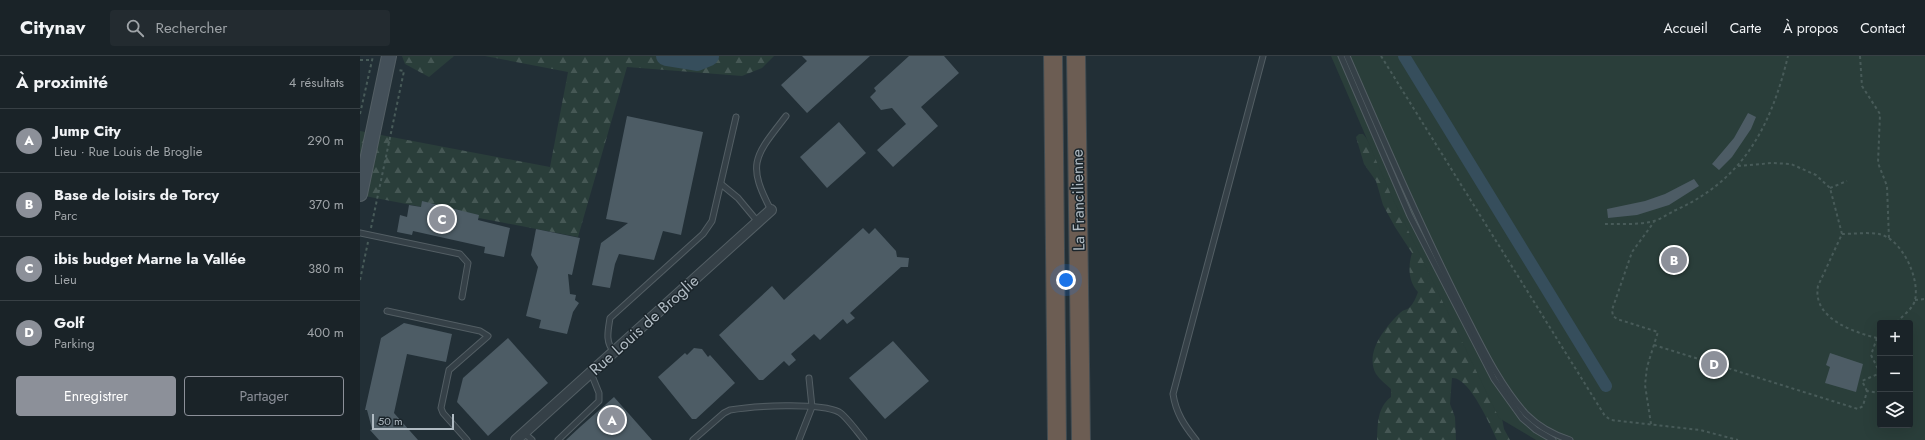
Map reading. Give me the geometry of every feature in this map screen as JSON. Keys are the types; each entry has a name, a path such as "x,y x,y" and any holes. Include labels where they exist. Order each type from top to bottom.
{"highway":[{"name":"La Francilienne","path":"1052,56 1057,440"},
{"name":"La Francilienne","path":"1076,56 1082,440"},
{"path":"1081,418 1091,440"}],"main road":[{"path":"360,194 389,56"}],"street":[{"name":"Rue Louis de Broglie","path":"524,438 591,373 771,210"}],"lane":[{"path":"1196,440 1184,425 1175,408 1173,394 1263,56"},
{"path":"1341,56 1410,216 1487,366 1503,394 1522,418 1536,430 1552,440"},
{"path":"1347,56 1416,213 1455,295 1499,376 1516,402 1532,419 1554,434 1570,440"},
{"path":"771,210 760,190 756,176 756,164 766,142 786,116"},
{"path":"614,352 610,348 607,335 610,318 703,234 712,221 736,117"},
{"path":"721,184 738,198 758,222"},
{"path":"360,233 460,254 468,263 462,296"},
{"path":"387,311 480,331 488,336 449,370 442,408 443,413 467,440"},
{"path":"558,440 599,401 598,388 591,373"},
{"path":"800,439 812,407 809,378"},
{"path":"693,440 724,413 742,408 768,407 812,407 839,412 864,440"}],"path":[{"path":"360,114 373,56"},
{"path":"1381,56 1605,416 1611,420 1700,430 1738,440"},
{"path":"1606,224 1655,221 1692,202 1726,178 1738,166 1757,139 1765,122 1788,56"},
{"path":"1860,56 1862,86 1880,114 1878,163 1887,186 1889,238"},
{"path":"360,60 372,60"},
{"path":"360,280 404,71 399,70"},
{"path":"1654,345 1858,409 1862,406 1867,391 1862,381 1880,373 1871,355 1877,338 1857,333 1838,324 1826,312 1819,301 1817,293 1818,286 1842,234 1830,188 1816,176 1791,164 1772,163 1738,166"},
{"path":"1830,188 1847,181"},
{"path":"1651,424 1645,385 1647,367 1658,332 1617,319 1613,316 1612,310 1632,252 1655,221"},
{"path":"1842,234 1873,234 1889,238 1904,254 1910,266 1916,290 1915,300 1912,307 1899,320"},
{"path":"1915,300 1925,299"},
{"path":"1867,391 1877,392"}],"green space":[{"path":"402,56 454,56 429,77 405,64"},
{"path":"485,56 774,56 762,68 742,76 627,67 578,237 365,196 360,178 360,131 550,167 568,72"},
{"path":"1331,56 1925,56 1925,440 1536,440 1499,418 1392,197"},
{"path":"1359,134 1363,134 1367,139 1501,413 1504,429 1510,440 1497,440 1485,414 1472,393 1459,380 1452,378 1450,404 1455,417 1456,440 1377,440 1379,416 1386,401 1391,397 1391,389 1376,374 1373,366 1375,348 1378,340 1389,324 1401,312 1409,308 1418,292 1412,283 1410,273 1412,253 1383,205 1376,181 1364,164 1356,137"}],"building":[{"path":"802,56 870,56 807,113 781,85 807,61"},
{"path":"909,56 944,56 959,73 921,107 938,126 893,167 877,150 906,124 892,108 881,110 870,97 876,91 874,88"},
{"path":"1748,113 1756,117 1751,129 1732,157 1719,170 1712,164 1734,138"},
{"path":"627,116 703,132 681,235 663,231 654,260 619,254 615,264 610,288 592,285 601,243 628,223 606,219"},
{"path":"839,122 866,153 827,188 800,157"},
{"path":"1694,179 1699,186 1669,205 1637,215 1608,218 1607,209 1645,201 1665,194"},
{"path":"422,201 479,215 478,220 510,228 504,257 484,253 485,247 413,231 412,235 397,232 400,215 407,217 409,205 421,207"},
{"path":"863,228 869,234 875,228 896,251 897,257 909,258 908,267 901,267 850,313 855,318 847,324 843,319 820,340 814,334 791,354 796,360 789,366 784,361 763,380 759,380 719,335 772,286 784,300"},
{"path":"536,229 580,238 572,275 568,274 570,294 576,295 575,300 579,303 573,312 567,334 539,328 541,320 526,316 538,267 531,255"},
{"path":"404,323 452,334 446,362 407,354 394,413 418,440 379,440 370,430 372,429 367,410 365,410 381,338"},
{"path":"508,338 548,383 488,436 457,402 463,378"},
{"path":"893,341 929,381 885,419 849,378"},
{"path":"694,348 702,349 708,357 710,355 735,383 696,419 692,419 658,377 685,353 687,355"},
{"path":"1830,353 1863,364 1856,392 1825,383 1830,367 1826,365"},
{"path":"614,397 652,440 566,440 580,427"}],"waterway":[{"path":"666,56 697,61 709,56"},
{"path":"1404,56 1606,386"}],"place":[{"name":"ibis budget Marne la Vallée","path":"442,219"},
{"name":"Base de loisirs de Torcy","path":"1674,260"},
{"name":"Golf","path":"1714,364"},
{"name":"Jump City","path":"612,420"}]}
